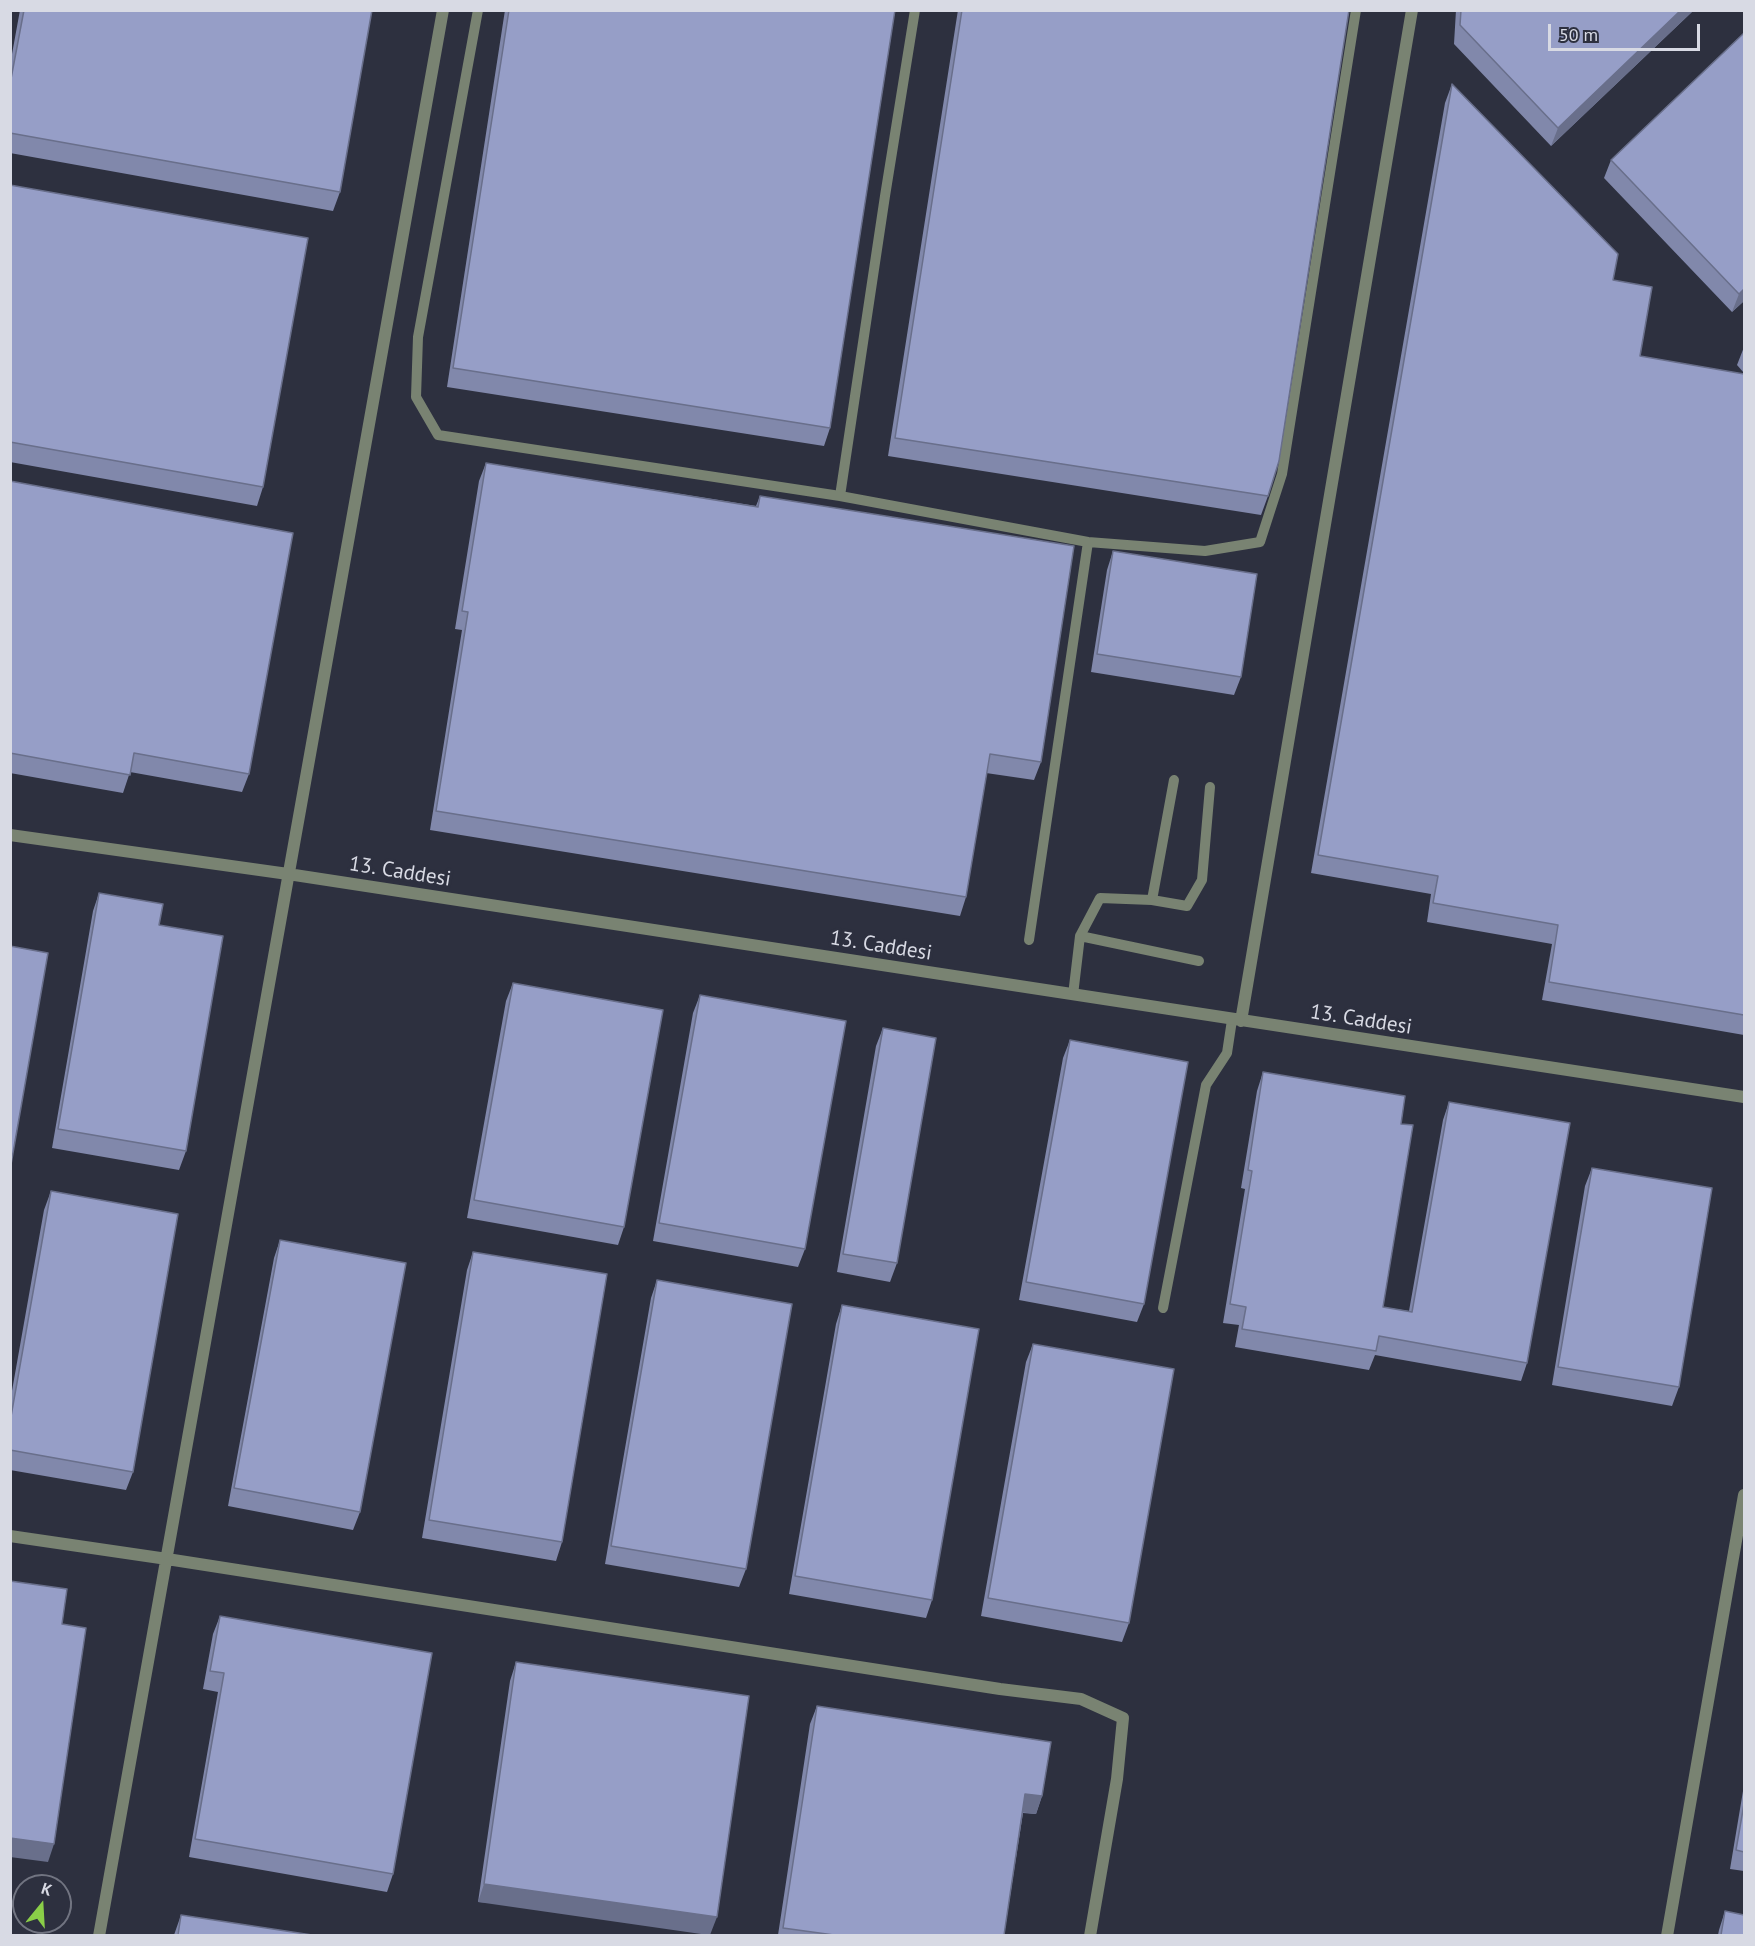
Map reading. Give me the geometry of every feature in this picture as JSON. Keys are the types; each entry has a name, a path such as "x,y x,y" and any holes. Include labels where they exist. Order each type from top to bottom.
{"street":[{"path":"99,1935 443,10"},
{"path":"1237,1020 1412,10"},
{"name":"13. Caddesi","path":"10,835 288,874 1744,1097"},
{"path":"1667,1935 1744,1495"},
{"path":"10,1536 988,1687 1081,1699 1123,1718 1117,1779 1090,1935"}],"lane":[{"path":"478,10 418,337 416,397 438,435 840,496 1088,542 1205,550 1260,542 1282,474 1356,10"},
{"path":"840,496 915,10"},
{"path":"1029,940 1088,542"},
{"path":"1152,900 1174,780"},
{"path":"1073,995 1080,936 1100,898 1152,900 1187,906 1202,880 1210,787"},
{"path":"1080,936 1199,961"},
{"path":"1163,1308 1206,1085 1227,1053 1237,1020"}],"building":[{"path":"24,10 372,10 340,192 10,133 10,84"},
{"path":"509,10 895,10 830,428 453,368"},
{"path":"962,10 1349,10 1279,461 1268,496 895,438"},
{"path":"1461,10 1681,10 1558,128 1460,25"},
{"path":"1744,33 1744,289 1739,294 1611,160"},
{"path":"1452,84 1618,254 1613,280 1652,287 1640,356 1744,374 1744,1015 1549,982 1558,925 1433,903 1438,876 1318,855"},
{"path":"10,185 308,238 263,487 10,442"},
{"path":"486,463 758,507 760,496 1074,546 1041,762 990,754 966,897 436,811 468,612 462,611"},
{"path":"10,481 293,533 249,774 134,753 130,775 10,753"},
{"path":"1113,551 1257,574 1241,677 1097,654"},
{"path":"99,893 163,904 159,925 223,936 186,1151 58,1129"},
{"path":"10,946 48,953 10,1170"},
{"path":"513,983 663,1010 624,1227 474,1200"},
{"path":"700,995 846,1021 805,1249 659,1223"},
{"path":"883,1028 936,1038 897,1263 843,1254"},
{"path":"1070,1040 1188,1062 1144,1304 1026,1282"},
{"path":"1263,1072 1405,1096 1401,1124 1413,1125 1383,1307 1412,1312 1449,1102 1570,1123 1527,1363 1379,1336 1376,1351 1242,1329 1246,1307 1230,1304 1252,1171 1248,1170"},
{"path":"1592,1168 1712,1188 1679,1387 1558,1367"},
{"path":"51,1191 178,1214 133,1472 10,1450 10,1422"},
{"path":"280,1240 406,1263 360,1512 234,1488"},
{"path":"473,1252 607,1274 562,1542 429,1520"},
{"path":"657,1280 792,1304 746,1569 611,1546"},
{"path":"842,1305 979,1329 932,1600 795,1576"},
{"path":"1033,1344 1174,1369 1129,1623 988,1598"},
{"path":"10,1581 67,1589 62,1624 86,1628 54,1844 10,1838"},
{"path":"220,1616 432,1653 393,1874 195,1839 224,1673 210,1671"},
{"path":"516,1662 749,1696 717,1917 484,1884"},
{"path":"817,1706 1051,1742 1042,1796 1025,1794 1004,1935 834,1935 783,1928"},
{"path":"1744,1804 1744,1852 1736,1850"},
{"path":"1725,1911 1744,1915 1744,1935 1721,1935"},
{"path":"181,1915 312,1935 178,1935"}]}
